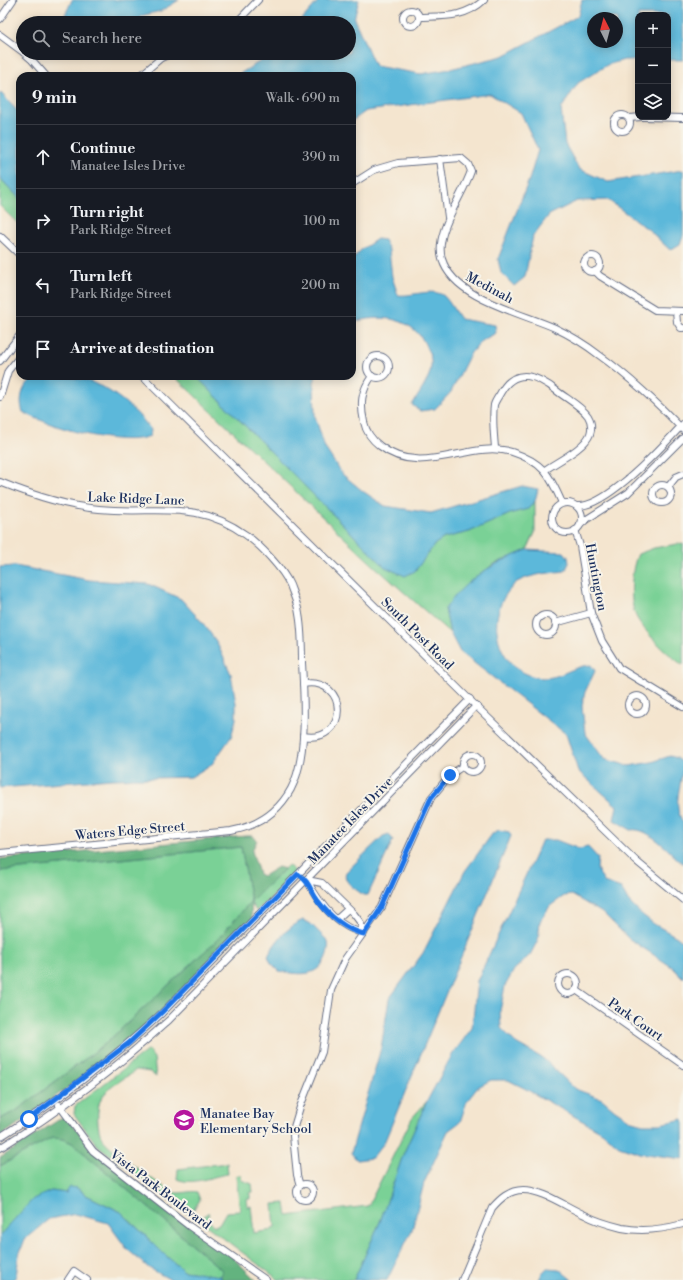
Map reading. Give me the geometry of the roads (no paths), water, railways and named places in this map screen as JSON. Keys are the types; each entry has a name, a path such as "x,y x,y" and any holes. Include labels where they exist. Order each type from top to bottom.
{"street":[{"path":"0,19 13,0"},
{"path":"243,16 258,0"},
{"path":"420,17 451,16 474,9 484,0"},
{"path":"0,35 16,48"},
{"path":"32,60 42,72"},
{"path":"145,72 159,60"},
{"path":"629,118 635,117"},
{"path":"671,118 683,118"},
{"name":"Medinah","path":"356,181 374,170 398,163 461,158 468,164 471,171 454,210 448,217 442,241 442,258 449,273 459,284 490,302 556,329 599,355 682,427"},
{"path":"440,159 448,217"},
{"path":"0,236 16,251"},
{"path":"595,271 600,276 655,310 683,311"},
{"path":"676,311 678,322 681,328 683,328"},
{"path":"0,361 16,340"},
{"path":"0,397 1,386 8,371 16,361"},
{"path":"495,448 494,404 506,383 521,375 530,377 553,388 582,409 591,424 590,433 586,442 545,470"},
{"path":"372,376 365,385 361,410 365,427 373,441 390,454 403,459 424,459 495,448 525,457 545,470 562,503"},
{"name":"South Post Road","path":"146,380 476,706 636,861 683,900"},
{"path":"682,427 613,491 584,507 569,503 562,503 554,510 552,520 558,530 564,532 577,528 587,519 628,493 683,438"},
{"path":"668,487 676,477 683,474"},
{"name":"Lake Ridge Lane","path":"0,482 27,493 70,505 122,511 183,510 228,523 247,535 263,550 289,583 299,613 303,684 303,736 298,768 291,788 277,809 260,822"},
{"path":"576,506 582,516 577,528"},
{"name":"Huntington","path":"577,528 591,613 602,641 619,668 683,707"},
{"path":"555,623 591,613"},
{"path":"303,684 316,684 327,688 335,698 338,710 335,722 327,732 315,737 303,736"},
{"path":"640,696 647,684"},
{"name":"Manatee Isles Drive","path":"0,1137 55,1101 129,1043 192,983 470,699"},
{"name":"Manatee Isles Drive","path":"0,1148 61,1108 135,1050 199,990 476,706"},
{"path":"300,1186 297,1175 293,1136 297,1117 322,1052 331,990 346,959 382,907 431,798 450,775 463,766"},
{"name":"Waters Edge Street","path":"0,853 231,831 245,829 260,822"},
{"path":"298,874 307,880 322,883 360,922 364,934"},
{"path":"307,880 318,901 337,919 353,931 364,934"},
{"path":"337,919 348,909"},
{"path":"192,983 199,990"},
{"name":"Park Court","path":"576,990 683,1065"},
{"name":"Vista Park Boulevard","path":"55,1101 93,1151 189,1226 266,1280"},
{"path":"462,1280 492,1208 500,1198 513,1192 523,1190 534,1192 586,1216 623,1228 650,1230 683,1224"},
{"path":"68,1280 74,1270 87,1280"}],"water":[{"path":"72,0 179,0 161,11 143,16 65,15"},
{"path":"319,0 359,0 355,16 305,16"},
{"path":"582,0 683,0 683,60 671,60 671,12 635,12 635,60 624,60 607,65 578,83 561,109 565,144 579,169 608,182 683,170 683,235 680,244 670,250 649,230 608,200 577,201 549,215 533,236 525,277 514,286 501,273 498,259 530,177 538,150 521,113 490,94 366,111 356,118 356,72 243,72 262,60 356,60 356,23 375,66 421,74 450,69 503,56 578,16"},
{"path":"0,92 16,110 16,195 0,178"},
{"path":"377,239 384,240 389,250 392,277 398,295 428,292 439,293 446,298 460,319 495,325 496,333 481,341 470,354 451,392 435,409 420,411 412,405 428,378 431,366 429,353 422,338 415,330 396,320 385,318 374,318 356,322 356,256 361,250"},
{"path":"32,380 85,380 94,383 104,388 131,407 151,430 150,436 137,439 104,438 67,429 35,418 23,412 21,401 23,391 29,382"},
{"path":"200,380 315,380 315,416 325,448 342,474 364,492 385,506 431,513 522,486 538,489 535,501 528,509 512,513 469,532 444,538 435,544 415,571 405,576 385,567"},
{"path":"527,550 564,552 568,557 569,563 565,571 541,574 522,579 507,593 501,604 497,628 498,640 503,651 509,661 518,669 529,675 538,677 547,678 562,674 575,668 591,665 595,671 585,692 582,706 585,733 604,759 629,766 652,762 670,756 677,758 683,763 683,771 678,793 678,808 683,822 683,864 659,842 645,832 631,830 614,820 617,806 578,771 566,734 460,652 450,633 445,609 462,588 492,566"},
{"path":"15,566 89,580 148,584 181,599 202,622 216,641 231,674 236,703 236,719 231,737 212,764 191,777 111,779 0,788 0,567"},
{"path":"499,830 509,832 511,836 384,1143 372,1158 357,1160 351,1153 381,1048 389,999 423,953 465,871 493,833"},
{"path":"389,834 393,840 368,895 363,895 353,888 348,882 345,876 346,872 383,836"},
{"path":"542,840 556,840 579,849 588,847 598,858 597,869 604,882 621,888 628,901 639,912 654,924 683,942 683,978 672,967 628,938 604,914 572,895 564,896 550,906 540,921 538,940 530,955 514,970 505,986 500,1011 501,1028 516,1043 544,1059 575,1089 602,1099 632,1121 643,1124 660,1124 683,1119 683,1159 640,1153 619,1146 602,1132 524,1088 508,1080 491,1080 478,1087 467,1101 460,1122 448,1131 424,1183 412,1230 387,1280 354,1280 380,1222 403,1155 427,1101 452,1055 472,1028 477,981"},
{"path":"303,920 311,924 328,941 326,957 318,969 312,972 300,974 279,971 271,963 268,956 274,945 283,935"},
{"path":"70,1187 77,1188 86,1195 121,1212 165,1255 184,1271 220,1276 221,1280 171,1280 149,1268 127,1249 108,1223 76,1214 49,1219 25,1239 19,1255 16,1276 13,1280 0,1280 0,1235 33,1199 51,1191 66,1193"},
{"path":"547,1268 559,1269 572,1280 539,1280 542,1273"}],"place":[{"name":"Manatee Bay Elementary School","path":"184,1120"}]}
